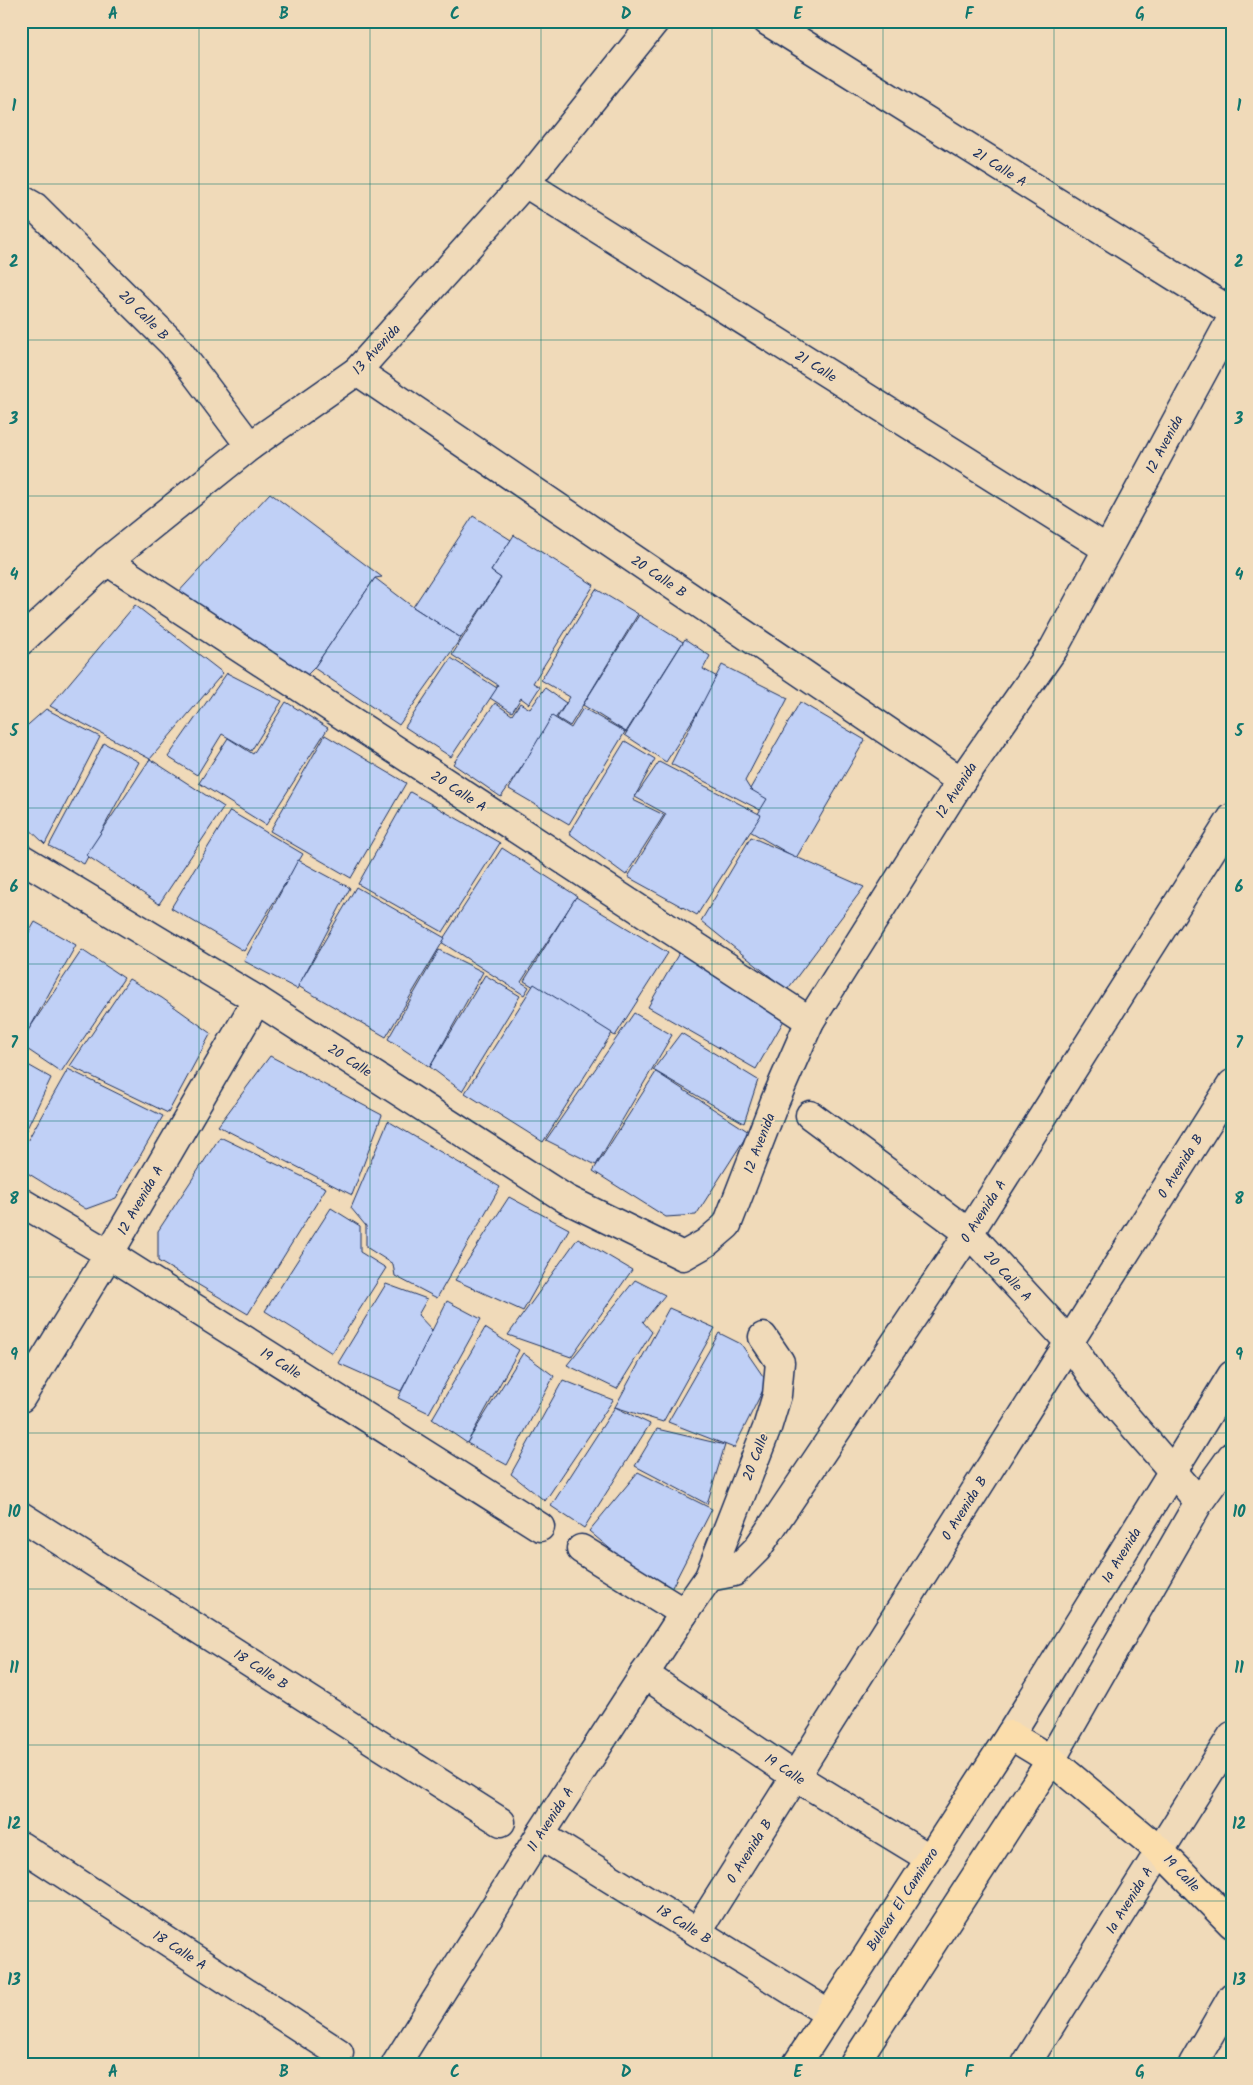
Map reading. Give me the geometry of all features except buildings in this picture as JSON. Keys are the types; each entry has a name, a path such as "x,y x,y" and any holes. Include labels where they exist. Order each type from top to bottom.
{"main road":[{"name":"19 Calle","path":"1010,1735 1052,1760 1160,1850 1232,1924"},
{"name":"Bulevar El Caminero","path":"797,2064 828,2013 1010,1735"},
{"path":"854,2064 1052,1760"}],"street":[{"name":"13 Avenida","path":"21,641 107,561 250,446 357,371 525,183 655,21"},
{"name":"21 Calle A","path":"768,21 1232,312"},
{"name":"21 Calle","path":"525,183 1108,550"},
{"name":"20 Calle B","path":"26,209 174,345 250,446"},
{"name":"12 Avenida","path":"683,1256 706,1243 727,1225 775,1101 810,1021 961,781 1054,648 1232,318"},
{"name":"20 Calle B","path":"357,371 961,781"},
{"name":"20 Calle A","path":"107,561 810,1021"},
{"name":"0 Avenida A","path":"709,1577 734,1572 757,1550 969,1233 1232,818"},
{"name":"20 Calle","path":"21,858 257,1000 566,1199 683,1256"},
{"name":"12 Avenida A","path":"21,1398 109,1254 257,1000"},
{"name":"0 Avenida B","path":"697,1932 1232,1084"},
{"name":"20 Calle A","path":"810,1115 969,1233 1068,1342 1096,1382 1199,1502"},
{"name":"19 Calle","path":"21,1202 109,1254 540,1527"},
{"name":"20 Calle","path":"709,1577 777,1395 780,1362 763,1338"},
{"name":"1a Avenida","path":"1010,1735 1232,1375"},
{"path":"1052,1760 1199,1502 1228,1470"},
{"name":"18 Calle B","path":"21,1516 501,1822"},
{"path":"582,1550 684,1613"},
{"name":"11 Avenida A","path":"396,2064 540,1835 709,1577"},
{"name":"19 Calle","path":"644,1674 796,1777 929,1858"},
{"name":"1a Avenida A","path":"1026,2064 1232,1736"},
{"name":"18 Calle B","path":"540,1835 828,2013"},
{"name":"18 Calle A","path":"21,1846 339,2054"},
{"path":"1193,2064 1232,1997"}]}
